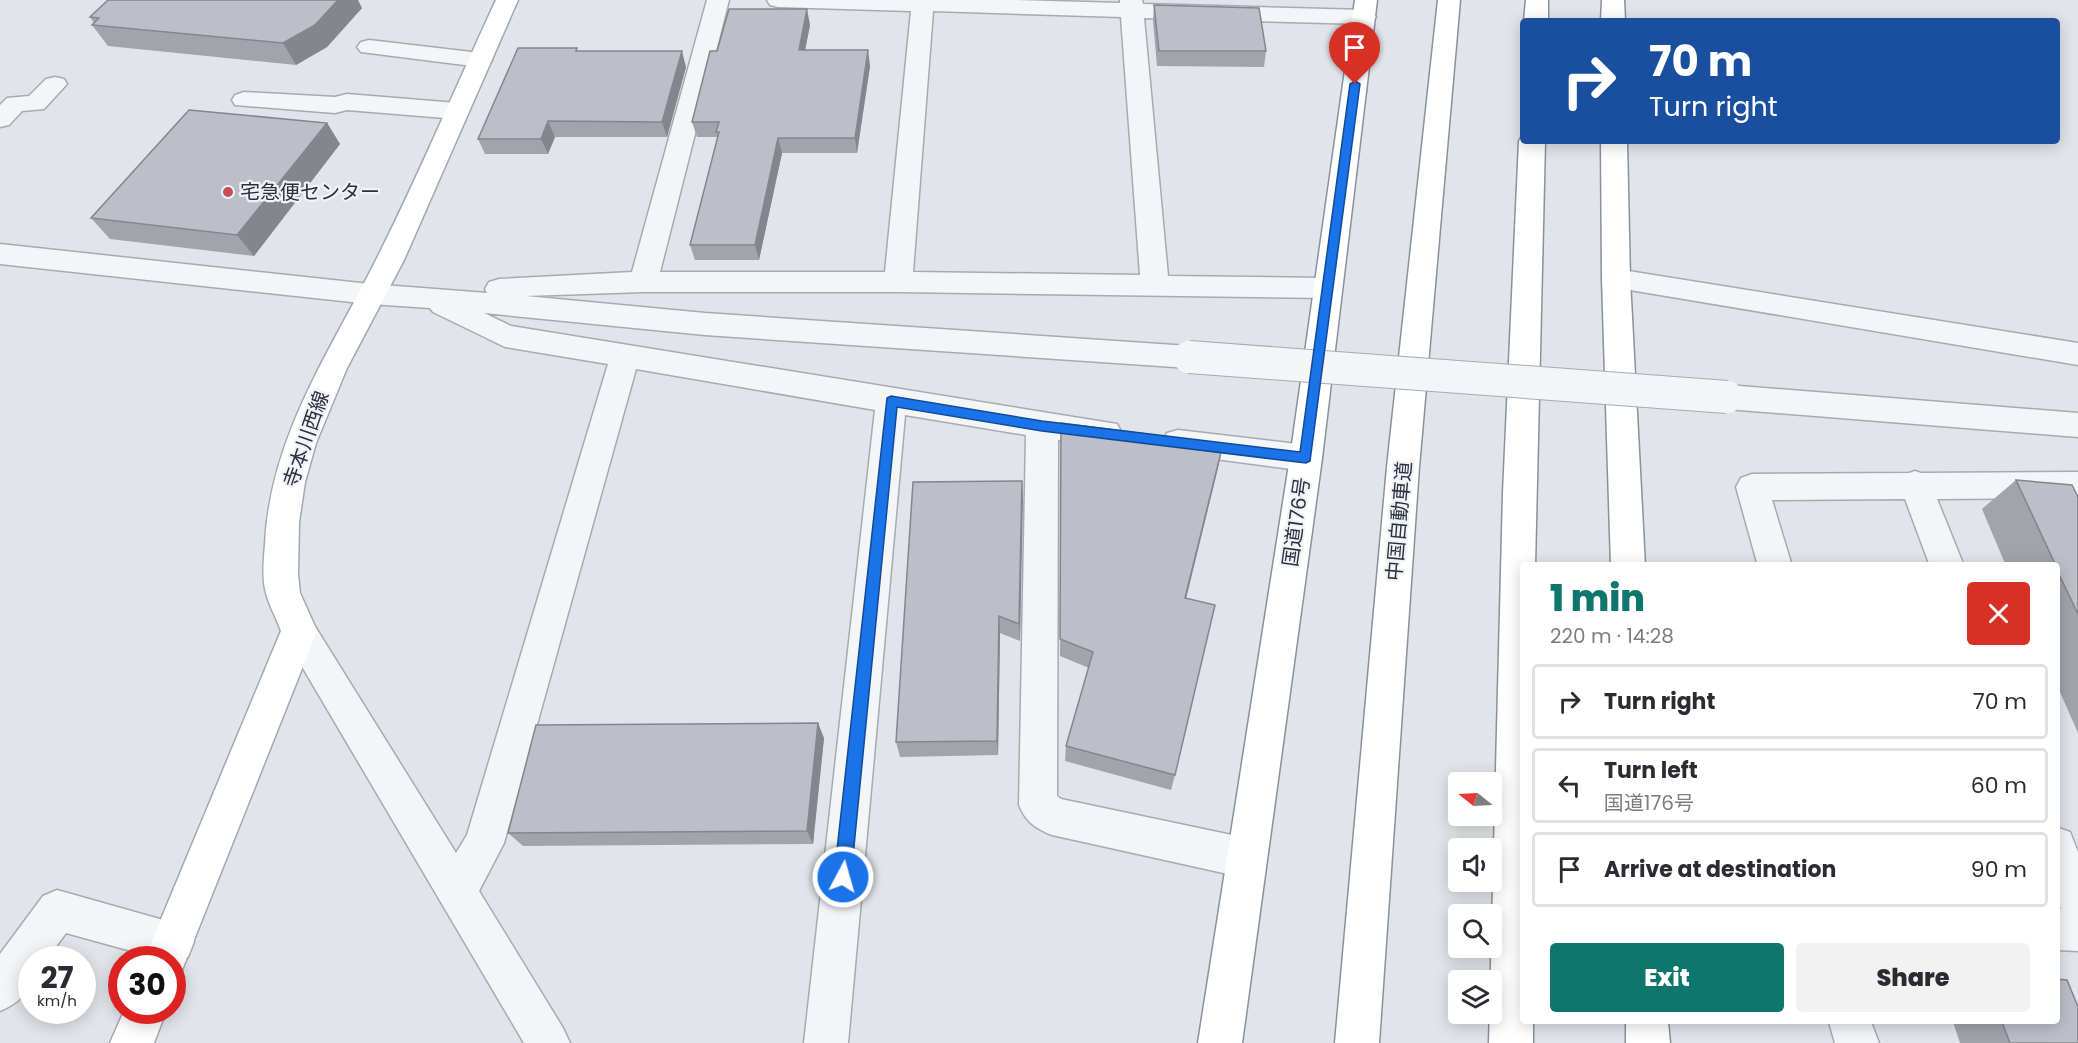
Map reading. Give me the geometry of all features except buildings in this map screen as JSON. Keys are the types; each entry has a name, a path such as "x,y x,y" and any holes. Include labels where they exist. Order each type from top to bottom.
{"main road":[{"name":"寺本川西線","path":"299,631 282,592 280,532 291,470 324,386 370,294 390,260 507,0"},
{"name":"中国自動車道","path":"1357,1043 1403,467 1449,0"},
{"path":"1536,18 1537,0"},
{"path":"1613,0 1613,18"},
{"name":"国道176号","path":"1220,1043 1306,458 1365,8"},
{"path":"1511,1043 1519,493 1532,144"},
{"path":"1614,144 1616,279 1628,562"},
{"path":"171,946 299,631"},
{"path":"132,1043 140,1024"},
{"path":"1647,1024 1648,1043"}],"street":[{"path":"643,282 718,0"},
{"path":"778,0 1365,8"},
{"path":"898,282 923,2"},
{"path":"1131,6 1155,286"},
{"path":"369,46 480,60"},
{"path":"0,119 16,103 36,104 55,84"},
{"path":"244,100 335,105 347,102 457,111"},
{"path":"0,254 370,294 425,297 705,324 1189,357 2078,425"},
{"path":"1616,279 2078,354"},
{"path":"425,297 528,286 643,282 898,282 1327,288"},
{"path":"425,297 505,336 1042,426 1306,458"},
{"path":"456,891 484,843 625,357"},
{"path":"826,1043 891,401"},
{"path":"1042,426 1038,805 1052,816 1246,858"},
{"path":"1774,562 1752,487 1915,484 2078,485"},
{"path":"1915,484 1945,562"},
{"path":"299,631 548,1043"},
{"path":"2060,856 2078,901"},
{"path":"0,990 57,910 155,946"},
{"path":"2060,929 2078,930"},
{"path":"1851,1024 1857,1043"}],"place":[{"name":"宅急便センター","path":"228,192"}],"route":[{"path":"843,877 891,401 1042,426 1306,458 1355,84"}]}
